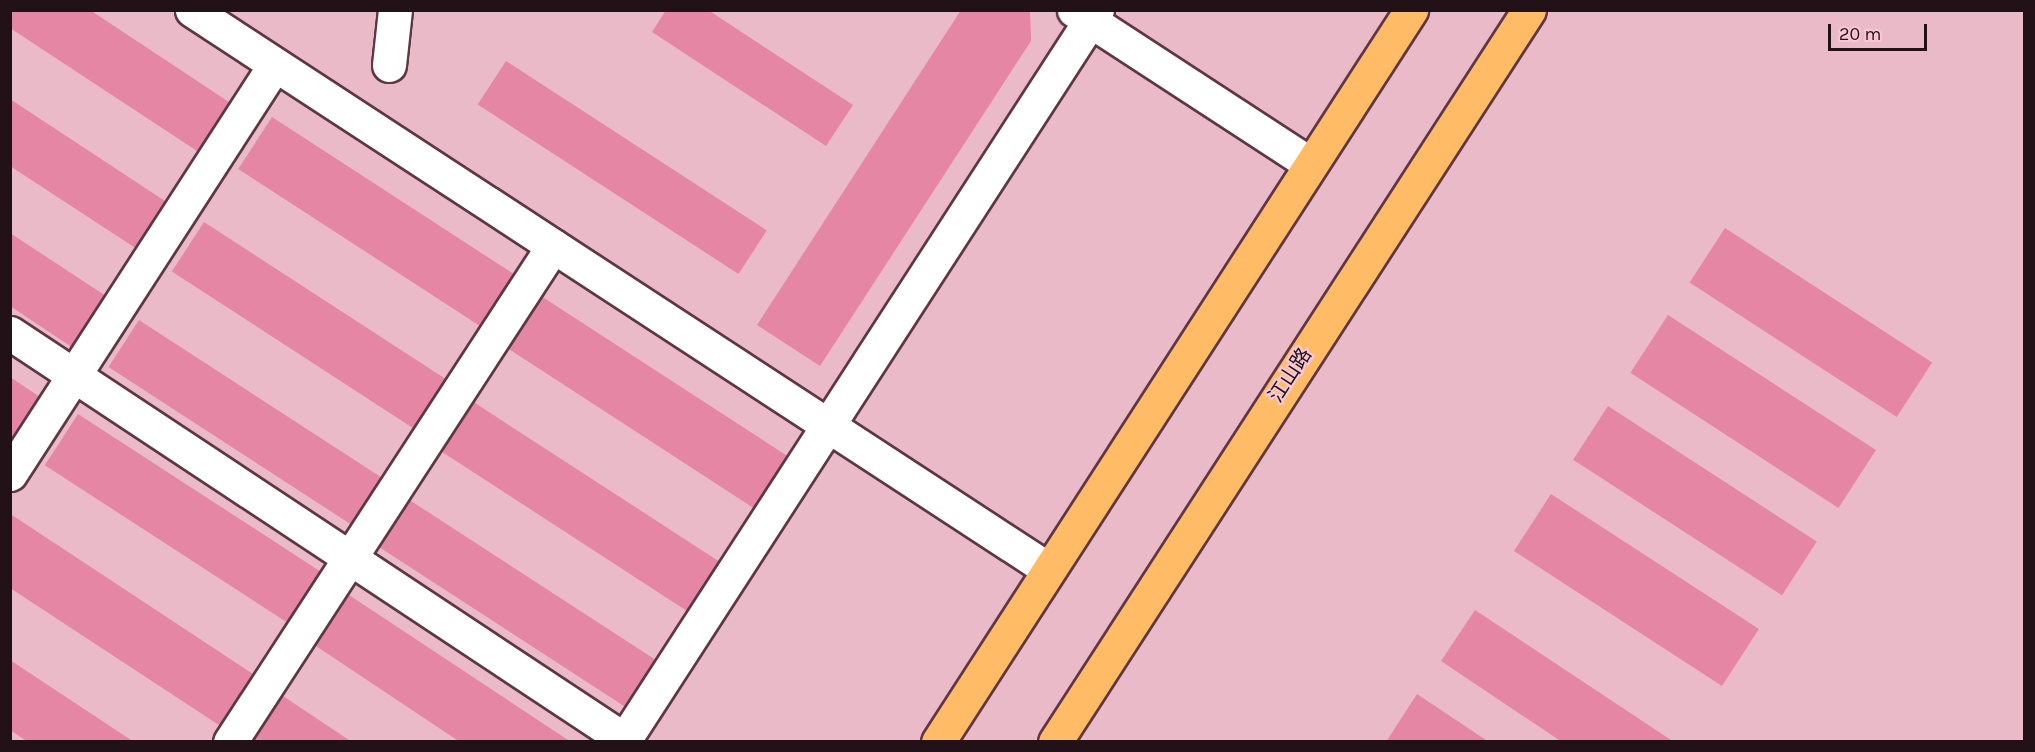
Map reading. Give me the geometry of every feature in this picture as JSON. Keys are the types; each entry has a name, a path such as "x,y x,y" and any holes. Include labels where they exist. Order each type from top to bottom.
{"main road":[{"path":"938,741 1411,10"},
{"name":"江山路","path":"1055,741 1529,10"}],"street":[{"path":"192,10 1048,569"},
{"path":"389,65 395,10"},
{"path":"10,333 624,740 828,425 1087,14 1310,164"},
{"path":"10,474 275,64"},
{"path":"230,741 554,246"}],"building":[{"path":"10,10 90,10 232,104 200,153 10,28"},
{"path":"666,10 708,10 853,105 826,146 652,32"},
{"path":"961,10 1030,10 1031,41 820,366 757,325"},
{"path":"506,61 767,230 739,274 478,105"},
{"path":"10,99 168,203 137,249 10,166"},
{"path":"272,117 520,278 486,330 238,169"},
{"path":"204,222 452,383 420,433 172,271"},
{"path":"1725,228 1932,363 1897,417 1690,283"},
{"path":"10,233 106,296 73,348 10,306"},
{"path":"541,296 789,457 755,509 507,348"},
{"path":"1668,315 1876,450 1838,508 1630,373"},
{"path":"139,320 387,481 357,528 109,367"},
{"path":"10,377 40,397 10,442"},
{"path":"472,401 720,562 688,612 440,450"},
{"path":"1608,406 1817,542 1782,595 1573,460"},
{"path":"78,414 326,575 293,626 45,465"},
{"path":"1551,494 1759,629 1722,686 1514,551"},
{"path":"408,499 656,660 626,707 378,546"},
{"path":"12,515 259,678 225,729 10,588"},
{"path":"346,593 571,742 460,742 313,644"},
{"path":"1475,610 1674,742 1562,742 1441,661"},
{"path":"10,660 134,742 28,742 10,730"},
{"path":"280,694 352,742 249,742"},
{"path":"1417,694 1489,742 1386,742"}]}
